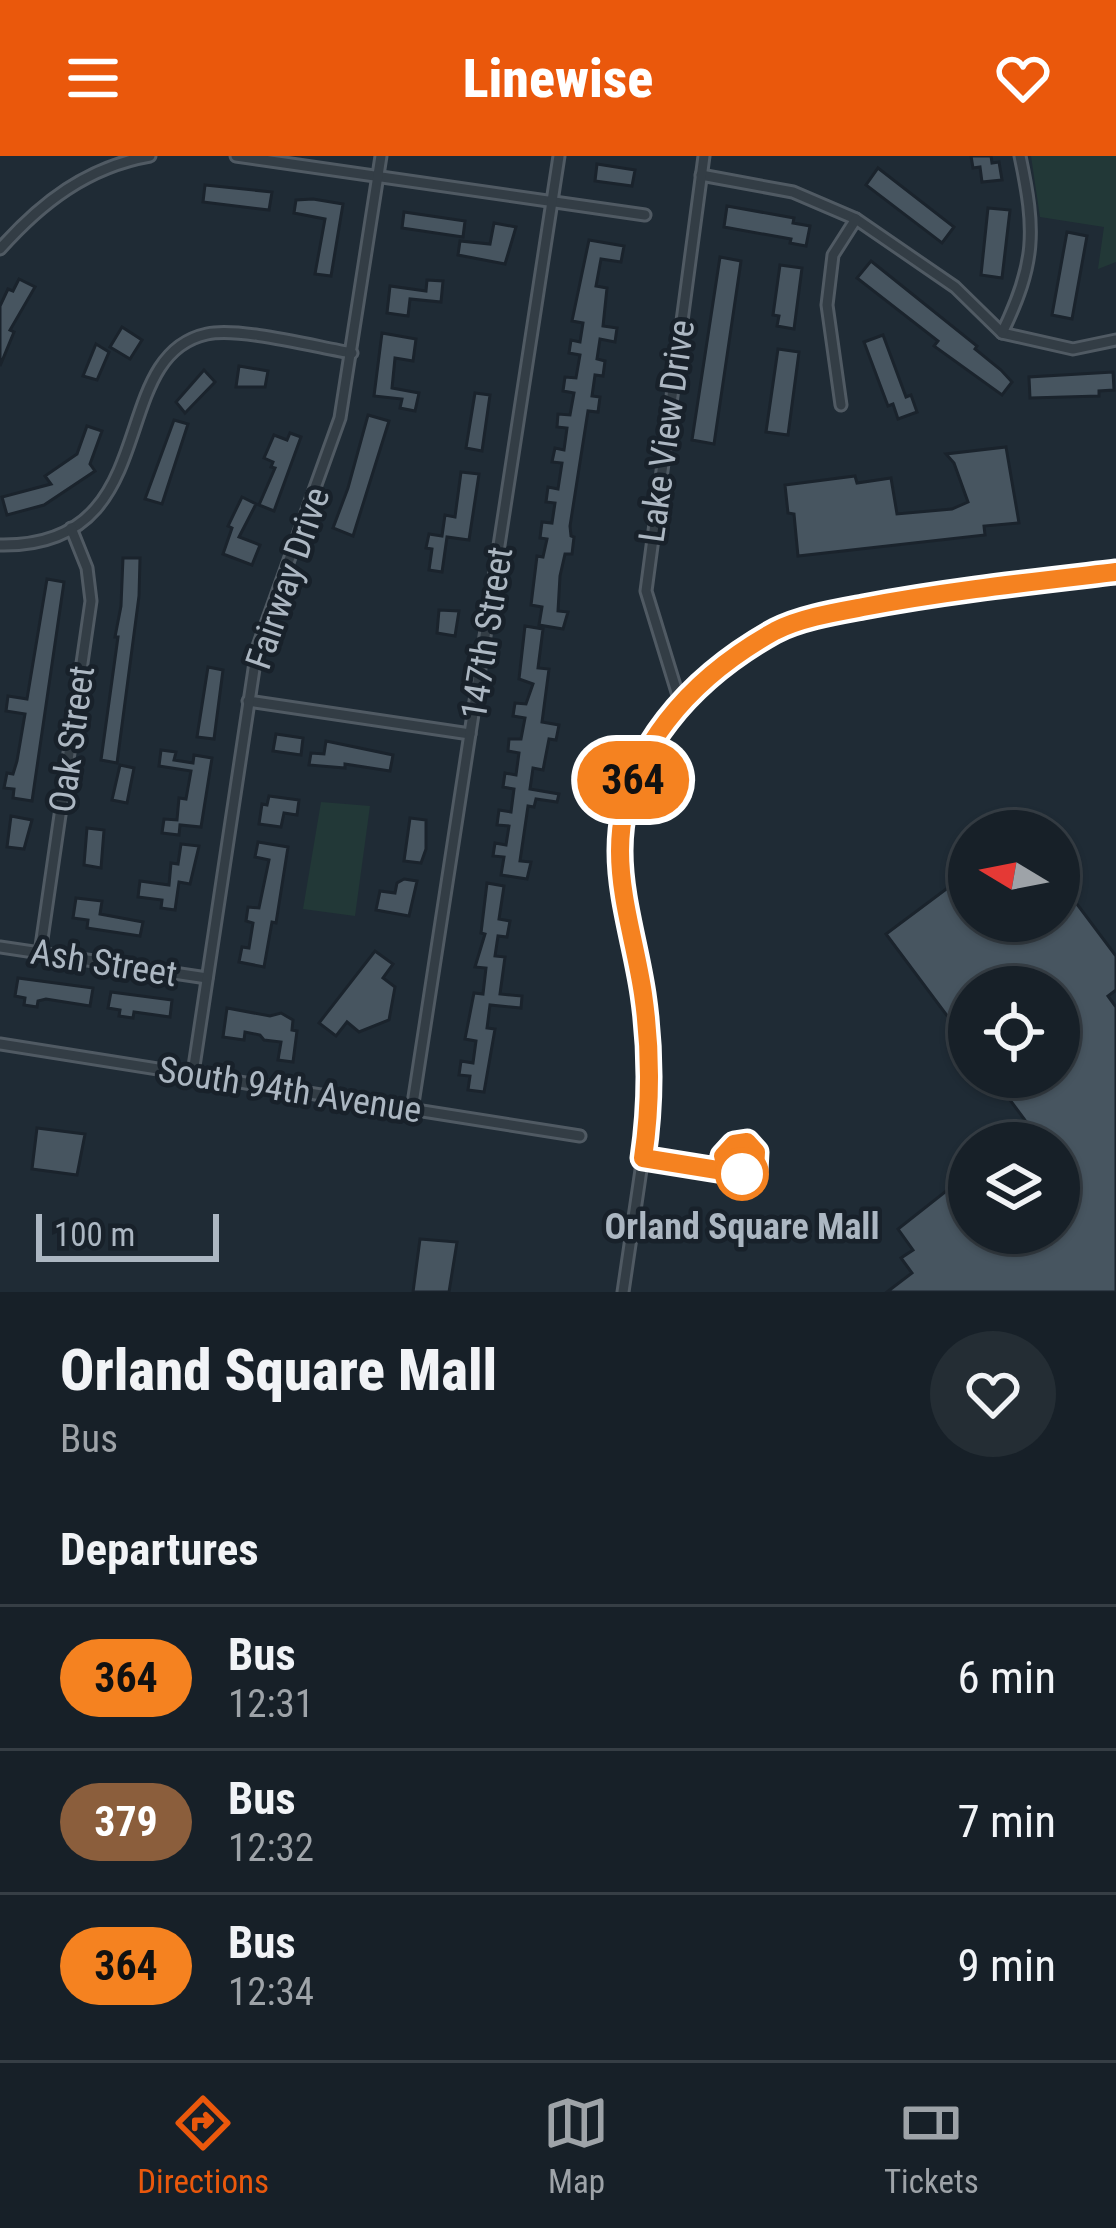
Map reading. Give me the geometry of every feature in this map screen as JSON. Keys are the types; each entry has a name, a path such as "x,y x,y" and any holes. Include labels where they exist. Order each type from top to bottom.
{"street":[{"path":"0,249 34,213 67,188 120,163 150,156"},
{"path":"236,156 645,215"},
{"name":"Fairway Drive","path":"193,1073 257,649 329,456 352,353 382,156"},
{"name":"147th Street","path":"412,1110 559,156"},
{"name":"Lake View Drive","path":"680,702 646,591 704,156"},
{"path":"1002,333 1021,293 1032,253 1031,205 1020,156"},
{"path":"701,175 793,192 856,219 955,287 1002,333 1073,349 1116,340"},
{"path":"841,405 827,305 833,255 856,219"},
{"path":"0,545 35,543 71,528 112,489 152,381 176,349 190,340 219,333 352,353"},
{"name":"Oak Street","path":"40,953 91,601 87,568 71,528"},
{"path":"623,1292 647,1129 650,1072 620,845 632,782 643,754 680,702 778,629 935,594 1116,572"},
{"path":"248,701 470,734"},
{"name":"Ash Street","path":"0,947 207,978"},
{"name":"South 94th Avenue","path":"0,1043 580,1136"}],"green space":[{"path":"1031,156 1116,156 1116,262 1098,269 1104,227 1040,217"},
{"path":"321,802 370,806 355,916 303,909"}],"building":[{"path":"971,156 991,156 992,163 999,162 1002,180 982,182 980,167 973,168"},
{"path":"597,164 635,170 632,186 595,181"},
{"path":"878,168 954,227 942,243 866,185"},
{"path":"205,185 272,192 269,210 203,202"},
{"path":"296,200 343,204 331,276 315,274 325,219 294,213"},
{"path":"727,206 794,218 793,223 810,226 806,246 724,227"},
{"path":"988,208 1010,210 1002,278 981,275"},
{"path":"404,212 465,221 463,237 402,228"},
{"path":"494,223 516,227 505,264 458,255 460,241 490,244"},
{"path":"1067,232 1087,236 1072,319 1052,315"},
{"path":"589,240 624,246 621,262 601,259 596,286 607,288 603,326 617,328 615,342 600,339 597,359 605,361 603,376 595,375 592,396 600,397 598,412 588,411 570,526 572,554 565,554 560,576 558,611 568,612 563,629 539,625 542,607 531,605 537,556 543,557 547,539 540,538 542,522 552,523 555,503 546,502 548,487 558,489 562,463 552,462 555,448 564,450 567,428 557,427 558,414 570,415 574,393 563,391 565,377 576,378 580,355 569,353 571,340 580,342 583,323 572,321"},
{"path":"720,257 741,261 714,444 692,440"},
{"path":"871,261 1001,370 1012,382 1002,395 934,346 938,341 857,278"},
{"path":"780,265 802,268 794,329 777,326 779,316 773,315"},
{"path":"19,279 35,287 10,330 14,332 0,366 0,306"},
{"path":"427,280 443,281 441,302 410,299 408,316 387,313 390,286 426,291"},
{"path":"122,327 142,340 130,359 110,347"},
{"path":"382,333 416,339 413,361 395,358 392,388 419,393 415,411 400,408 402,399 374,396"},
{"path":"883,335 906,397 911,395 917,412 898,419 893,404 888,406 864,342"},
{"path":"96,344 109,352 97,380 83,376"},
{"path":"778,349 799,352 788,435 766,432"},
{"path":"239,366 268,371 265,387 236,387"},
{"path":"204,370 215,382 185,413 176,402"},
{"path":"1113,372 1114,390 1099,391 1099,396 1030,398 1029,377"},
{"path":"475,393 490,395 482,451 466,448"},
{"path":"368,415 389,421 353,536 333,528"},
{"path":"174,420 188,424 162,504 145,499"},
{"path":"87,426 102,431 90,464 95,471 44,505 7,515 2,497 51,484 45,476 77,454"},
{"path":"290,433 301,437 274,511 259,505 275,468 264,458 274,435 287,440"},
{"path":"1006,447 1019,523 984,526 985,535 798,556 794,514 788,513 785,485 855,476 857,483 891,478 897,514 952,509 968,502 946,454"},
{"path":"461,472 479,474 469,540 447,537 442,572 429,570 429,534 442,536 445,515 455,517"},
{"path":"242,497 256,504 239,537 260,545 252,565 223,554 232,528 228,526"},
{"path":"123,558 140,558 139,596 117,763 101,760"},
{"path":"47,579 64,582 32,801 13,798 14,789 4,788 7,773 13,774 17,761 25,714 6,711 8,696 27,699"},
{"path":"439,610 459,611 455,636 437,633"},
{"path":"525,626 543,629 538,668 549,669 542,722 559,725 556,740 549,739 543,770 533,768 530,789 559,794 557,802 536,799 534,807 528,806 520,861 531,862 527,879 501,875 504,857 493,856 495,843 506,845 509,826 497,825 499,810 511,812 514,789 503,787 505,773 516,775 519,753 508,751 509,739 521,739 525,718 513,716 515,703 526,704 533,684 519,679"},
{"path":"208,667 223,670 214,739 197,737"},
{"path":"276,734 303,738 301,755 273,751"},
{"path":"326,741 393,755 390,771 345,764 345,768 309,765 311,753 324,754"},
{"path":"161,750 176,752 174,760 193,763 194,755 212,758 201,827 180,825 179,835 162,833 164,819 177,820 179,798 186,799 191,771 159,766"},
{"path":"120,765 134,768 127,803 112,800"},
{"path":"269,796 299,800 297,815 284,813 281,827 259,824 262,804 267,805"},
{"path":"11,816 32,820 24,849 7,847"},
{"path":"410,818 426,820 421,863 404,861"},
{"path":"87,828 104,830 101,868 84,865"},
{"path":"258,842 288,847 264,967 239,962 242,947 249,948 253,923 246,921 248,907 259,908 269,860 255,857"},
{"path":"181,844 199,846 190,884 179,882 175,910 161,908 162,900 138,897 140,881 169,885 171,863 178,864"},
{"path":"417,881 409,916 376,910 380,891 395,893 397,883"},
{"path":"487,883 504,886 499,919 510,921 507,937 498,936 495,956 505,957 500,994 522,996 521,1008 490,1005 487,1028 495,1029 484,1092 468,1090 470,1076 459,1075 461,1061 473,1063 476,1041 465,1039 474,993 483,994 486,968 475,967 485,934 481,933"},
{"name":"Orland Square Mall","path":"948,888 948,942 1080,942 1080,908 1116,956 1116,990 1108,996 1116,1007 1116,1292 887,1292 912,1273 901,1258 913,1250 898,1229 948,1190 948,1254 1080,1254 1080,1122 1026,1122 1009,1098 1080,1098 1080,966 948,966 948,1017 886,934"},
{"path":"76,898 102,901 100,914 143,922 140,936 87,928 88,920 73,918"},
{"path":"375,951 393,964 383,978 395,987 389,1020 359,1032 347,1022 336,1036 319,1023"},
{"path":"18,978 93,988 90,1006 46,999 38,1001 37,1007 24,1005 25,998 15,996"},
{"path":"111,992 172,1000 170,1017 134,1012 133,1018 119,1016 120,1010 108,1008"},
{"path":"227,1008 270,1016 281,1013 293,1020 292,1030 297,1031 293,1062 278,1060 281,1042 245,1032 244,1040 223,1037"},
{"path":"37,1128 85,1134 77,1175 32,1169"},
{"path":"420,1239 457,1242 449,1292 413,1292"}],"bus line":[{"name":"364","path":"723,1156 734,1144 747,1142 756,1152 755,1170 742,1174 643,1158 650,1072 620,845 632,782 643,754 680,702 778,629 935,594 1116,572"}],"place":[{"name":"Orland Square Mall","path":"742,1174"}]}
